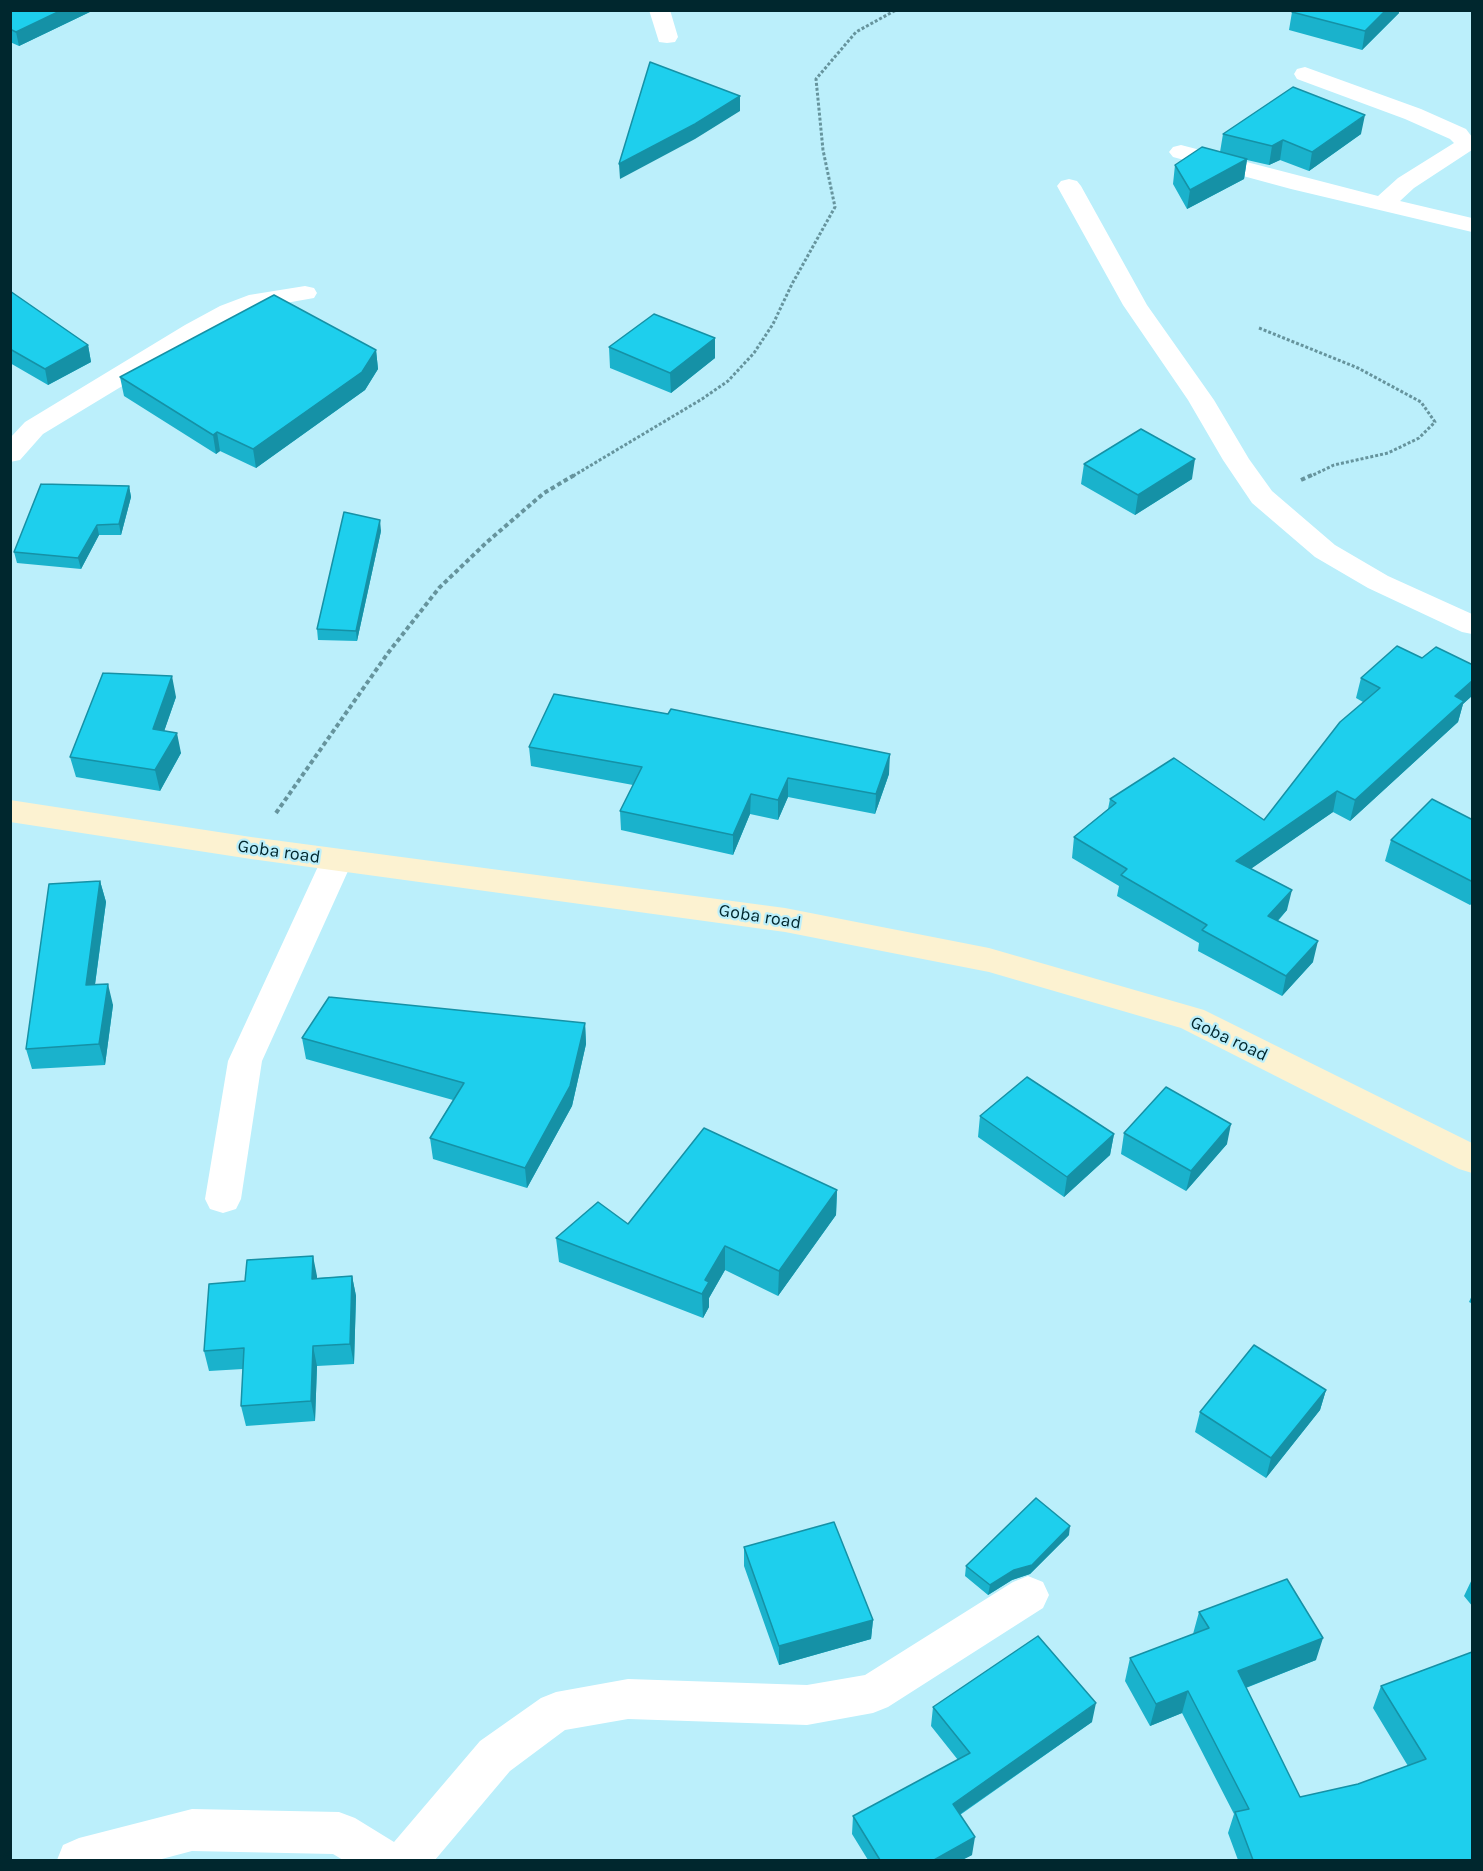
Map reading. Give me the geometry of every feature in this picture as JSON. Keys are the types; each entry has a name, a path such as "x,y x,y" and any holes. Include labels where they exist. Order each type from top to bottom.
{"street":[{"path":"659,10 667,37"},
{"path":"1305,74 1413,114 1458,134 1466,144 1459,151 1406,183 1382,204"},
{"path":"1181,152 1473,225"},
{"path":"1069,186 1135,305 1201,400 1236,460 1262,497 1326,550 1378,582 1473,625"},
{"path":"10,454 34,428 212,320 258,300 305,293"},
{"name":"Goba road","path":"10,811 251,848 785,920 989,960 1192,1019 1473,1160"},
{"path":"223,1199 245,1061 337,860"},
{"path":"407,1860 495,1756 556,1712 628,1699 807,1705 873,1693 1028,1595"},
{"path":"79,1860 192,1830 339,1833 383,1860"}],"path":[{"path":"251,848 388,653 440,588 487,542 544,494 702,399 728,381 754,353 773,324 792,284 835,207 823,150 816,79 856,32 896,10"},
{"path":"1259,328 1358,368 1421,402 1435,422 1419,438 1388,453 1334,465 1262,497"}],"building":[{"path":"10,10 62,10 16,32 10,29"},
{"path":"1293,10 1386,10 1365,31 1292,12"},
{"path":"650,62 740,96 695,124 619,164"},
{"path":"1293,87 1365,115 1312,152 1283,140 1272,146 1223,134"},
{"path":"1202,147 1247,159 1190,190 1175,165"},
{"path":"10,291 88,345 45,369 10,349"},
{"path":"274,295 376,350 362,372 253,449 217,432 213,435 120,377"},
{"path":"654,314 715,338 670,373 609,347"},
{"path":"1141,429 1195,459 1138,495 1084,464"},
{"path":"41,484 129,486 119,524 97,525 78,558 14,552"},
{"path":"344,512 380,520 356,631 317,629"},
{"path":"1397,646 1422,658 1436,647 1473,665 1473,680 1455,696 1464,701 1355,800 1337,791 1236,861 1292,890 1268,916 1318,941 1286,976 1202,930 1207,925 1121,875 1127,869 1074,837 1116,803 1110,799 1174,758 1264,820 1340,722 1380,688 1361,678"},
{"path":"103,673 172,676 153,729 177,733 155,770 70,757"},
{"path":"554,694 668,714 671,709 890,754 876,794 788,778 778,800 751,794 733,835 620,811 642,767 529,747"},
{"path":"1432,799 1473,820 1473,882 1391,840"},
{"path":"100,881 86,985 108,984 99,1044 26,1049 49,884"},
{"path":"329,997 585,1023 570,1086 525,1168 430,1138 464,1083 302,1038"},
{"path":"1027,1077 1114,1134 1067,1177 980,1116"},
{"path":"1166,1087 1231,1124 1191,1171 1124,1133"},
{"path":"704,1128 837,1190 779,1271 725,1246 705,1280 709,1282 702,1294 556,1238 598,1202 628,1224"},
{"path":"313,1256 312,1279 352,1276 350,1344 313,1346 311,1401 241,1406 244,1348 204,1351 209,1284 245,1281 247,1260"},
{"path":"1254,1345 1326,1390 1271,1458 1200,1412"},
{"path":"1036,1498 1070,1526 1032,1565 1014,1570 990,1585 966,1566"},
{"path":"834,1522 873,1620 779,1646 744,1547"},
{"path":"1287,1579 1323,1638 1238,1671 1300,1797 1358,1784 1426,1759 1381,1686 1472,1652 1473,1860 1253,1860 1235,1812 1249,1809 1188,1691 1156,1704 1130,1658 1209,1628 1199,1612"},
{"path":"1038,1636 1096,1703 953,1804 975,1837 934,1860 880,1860 853,1816 970,1753 933,1707"}]}
